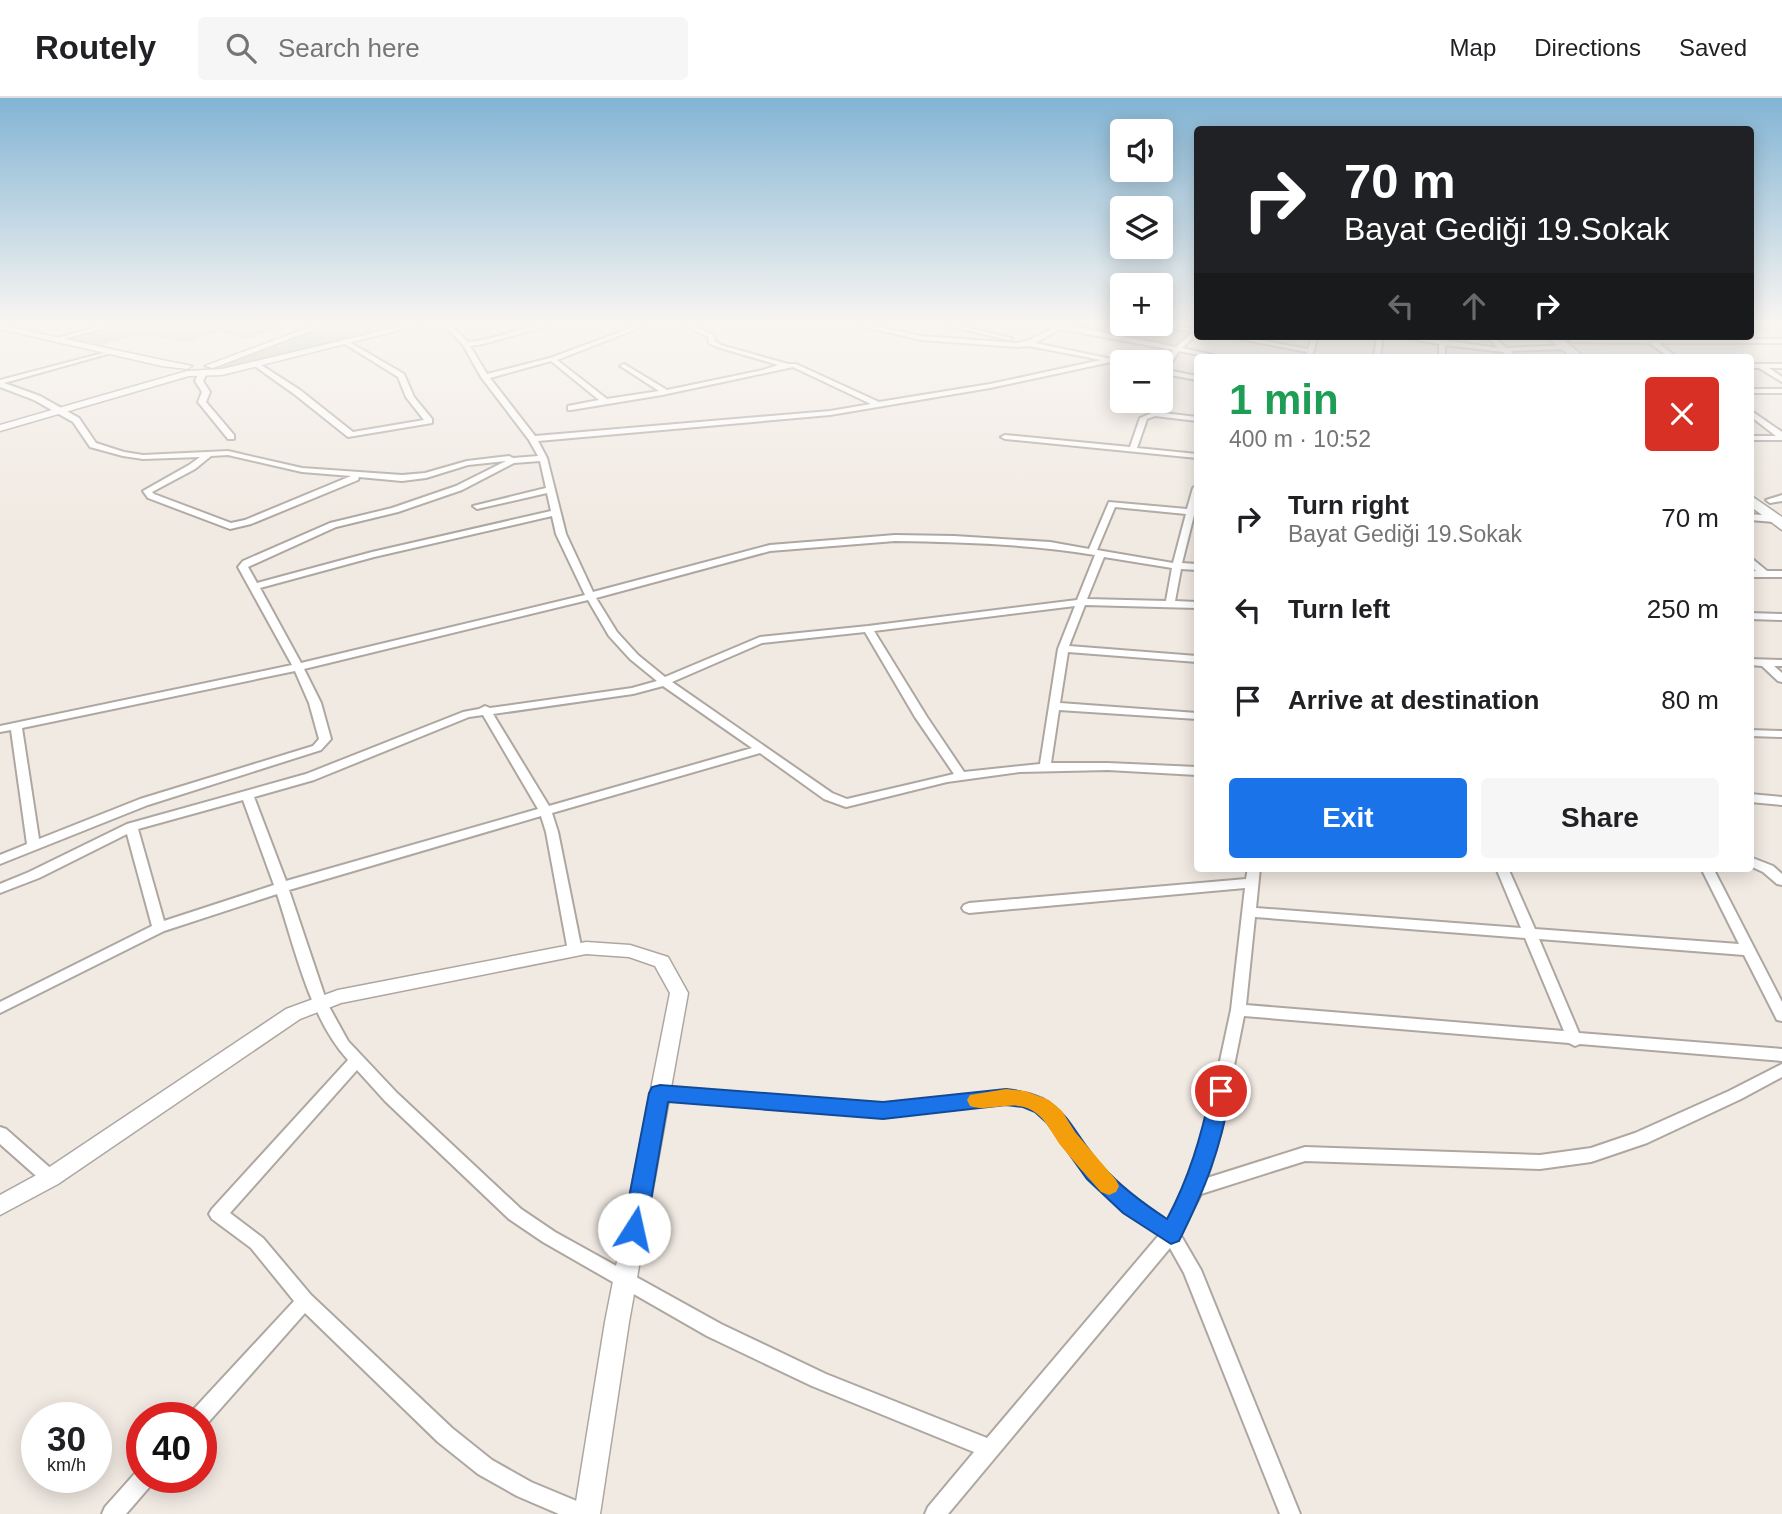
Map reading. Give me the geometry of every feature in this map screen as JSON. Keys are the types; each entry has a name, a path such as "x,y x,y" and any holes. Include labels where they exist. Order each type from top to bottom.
{"highway":[{"path":"1754,489 1777,511"},
{"path":"1754,501 1777,511"}],"street":[{"path":"20,391 76,420 93,445 107,451 143,457 245,455 302,470 402,478 492,459 543,458"},
{"path":"0,428 58,411 71,410 125,391"},
{"path":"205,391 202,402 231,437"},
{"path":"296,391 351,435 429,421 407,391"},
{"path":"496,391 533,439 543,458 561,534 590,596 613,634 634,657 664,681 828,796 846,803 961,776 1045,767 1083,765 1194,771"},
{"path":"592,391 605,401"},
{"path":"570,408 674,391"},
{"path":"849,391 879,405"},
{"path":"533,439 726,424 879,405 956,391"},
{"path":"1133,449 1144,418 1154,414 1194,419"},
{"path":"1754,415 1782,437"},
{"path":"1005,437 1194,456"},
{"path":"1754,438 1782,437"},
{"path":"209,454 192,467 148,491 151,496 230,526 248,522 359,476"},
{"path":"0,860 144,802 317,748 325,739 315,703 243,567 246,563 333,525 395,510 459,488 495,468 523,459"},
{"path":"477,506 550,491"},
{"path":"1045,767 1063,649 1112,504 1193,512 1177,566 1170,604"},
{"path":"1754,511 1777,511"},
{"path":"1754,516 1777,511"},
{"path":"254,587 372,555 556,513"},
{"path":"0,729 298,667 590,596 742,554 815,544 895,538 954,539 1051,545 1194,567"},
{"path":"1754,564 1765,574"},
{"path":"1754,573 1782,574"},
{"path":"0,888 34,875 131,827 310,777 447,721 485,709 609,695 664,681 760,640 1081,602 1194,605"},
{"path":"1754,616 1782,617"},
{"path":"868,629 920,716 961,776"},
{"path":"1063,649 1194,659"},
{"path":"1754,662 1782,663"},
{"path":"1765,662 1782,679"},
{"path":"1053,706 1194,716"},
{"path":"485,709 545,810 552,832 575,951"},
{"path":"16,725 34,846"},
{"path":"1754,733 1782,734"},
{"path":"0,1008 159,928 347,867 762,749"},
{"path":"247,795 320,1003 343,1045 390,1097 515,1214 549,1237 715,1330 819,1380 990,1449"},
{"path":"1754,798 1782,801"},
{"path":"131,827 159,928"},
{"path":"1754,863 1768,869 1782,881"},
{"path":"1754,868 1782,870"},
{"path":"1504,872 1575,1040"},
{"path":"1709,872 1782,1016"},
{"path":"935,1514 1171,1234 1195,1189 1212,1135 1238,1010 1253,875 969,908"},
{"path":"1248,912 1747,950"},
{"path":"0,1206 50,1178 293,1014 320,1003 338,997 586,948 631,951 662,962 679,993 625,1279 586,1514 524,1489 485,1468 445,1435 305,1300 257,1243 218,1214 356,1060"},
{"path":"1238,1010 1575,1040 1782,1055"},
{"path":"1195,1189 1305,1154 1540,1162 1591,1155 1641,1138 1735,1095 1782,1070"},
{"path":"660,1093 883,1110 1006,1097 1025,1099 1042,1106 1055,1117 1095,1173 1121,1198 1171,1234 1192,1270 1290,1514"},
{"path":"0,1134 50,1178"},
{"path":"213,1402 305,1300"},
{"path":"112,1514 131,1493"}],"slow traffic":[{"path":"977,1100 1006,1097 1025,1099 1042,1106 1055,1117 1095,1173 1109,1186"}],"route":[{"path":"634,1229 660,1093 883,1110 1006,1097 1025,1099 1042,1106 1055,1117 1095,1173 1130,1207 1171,1234 1195,1189 1212,1135 1221,1091"}]}
